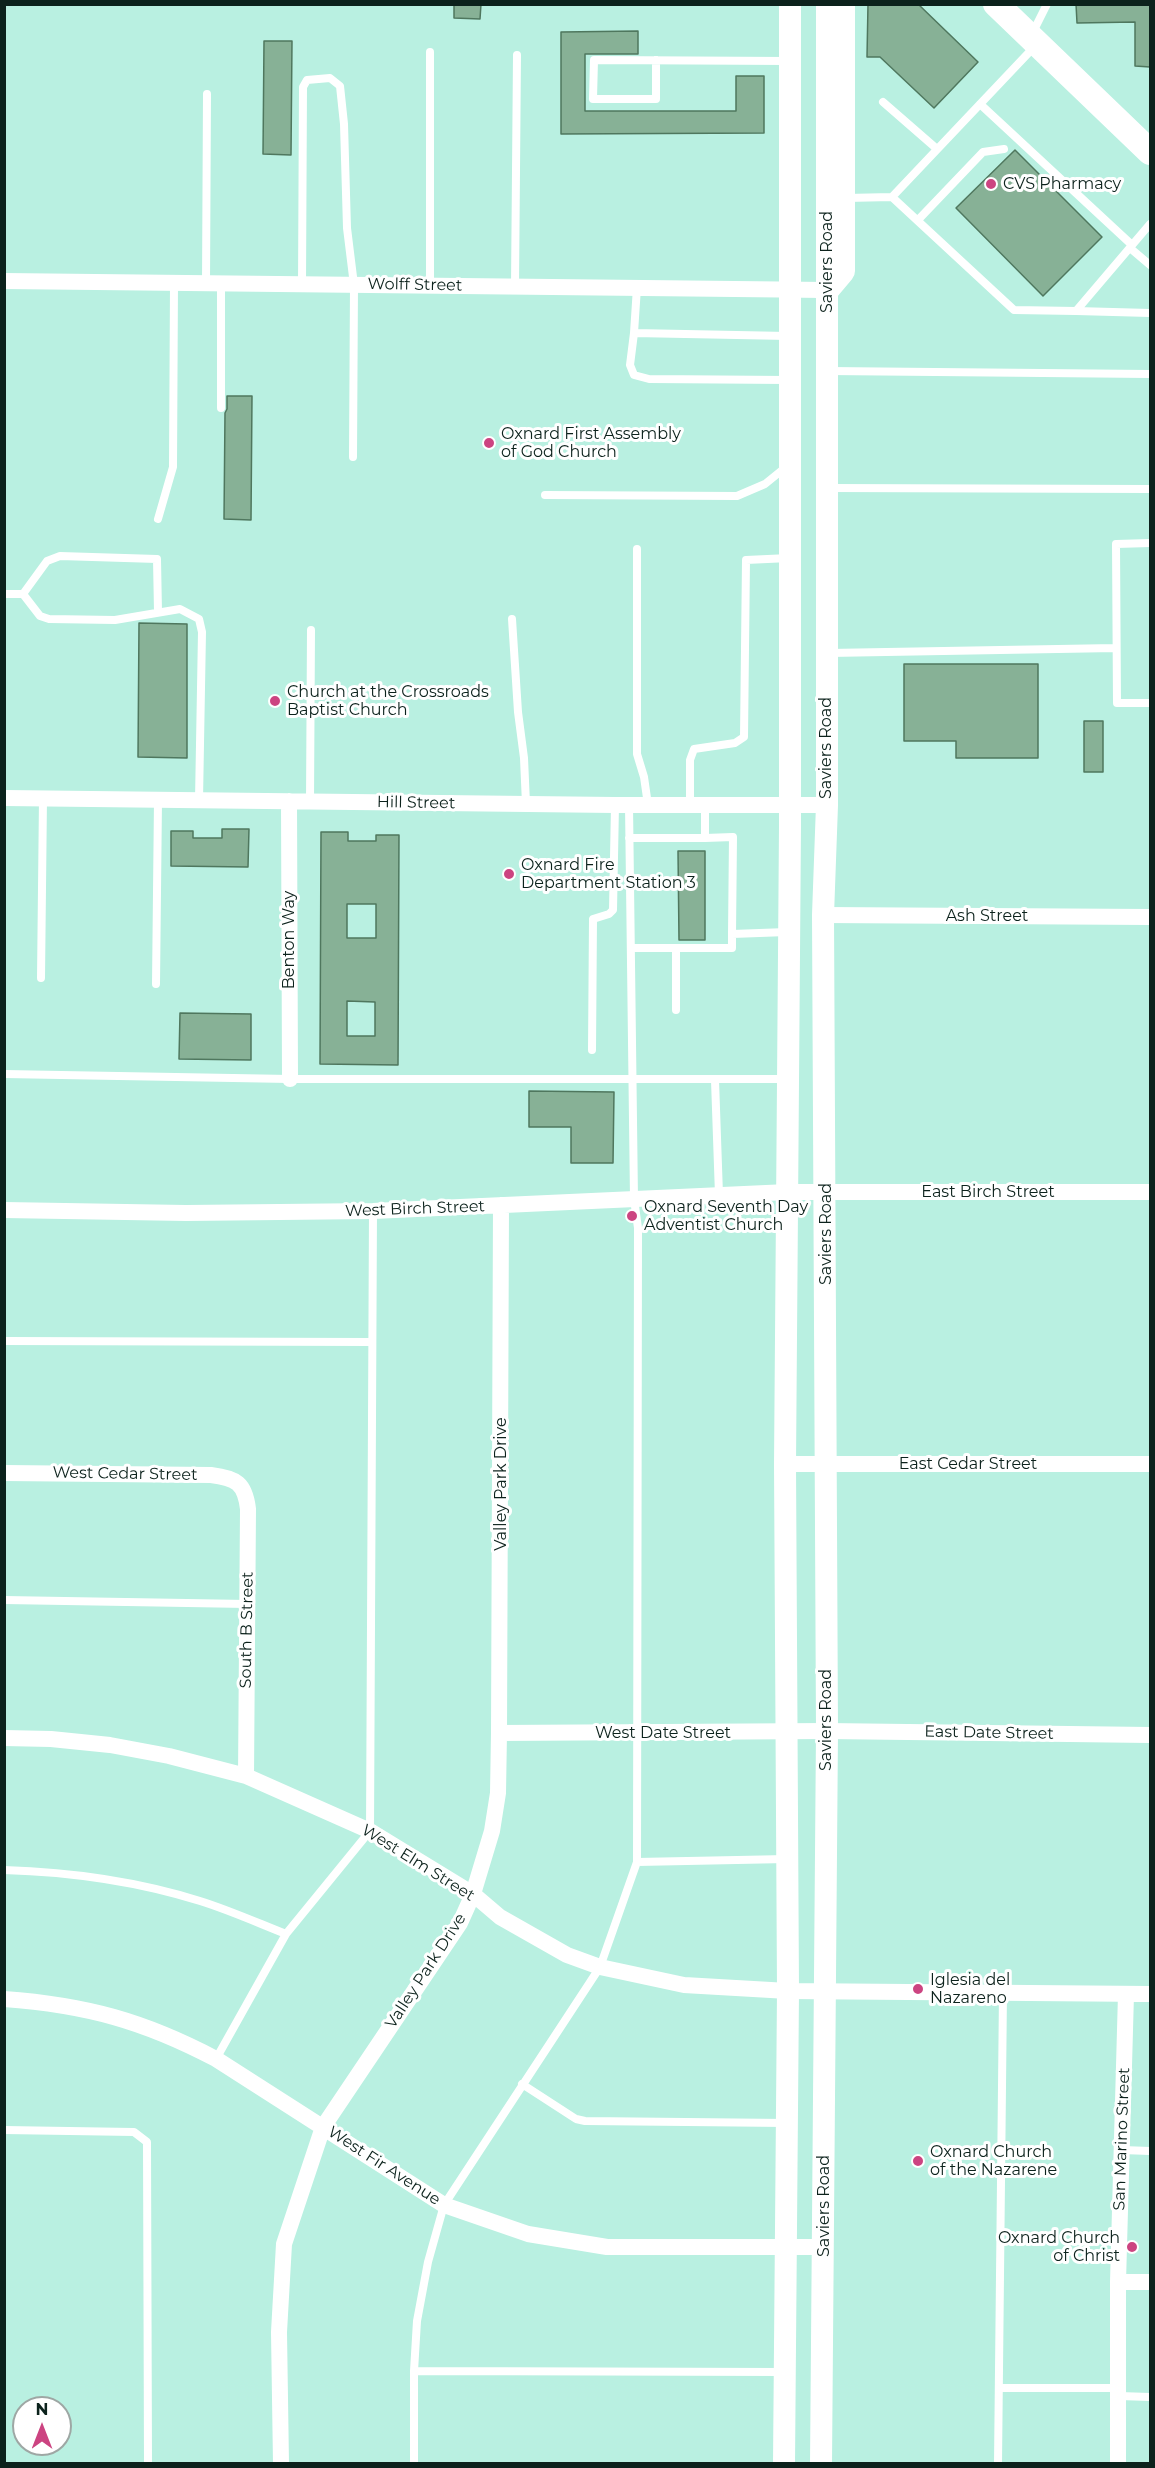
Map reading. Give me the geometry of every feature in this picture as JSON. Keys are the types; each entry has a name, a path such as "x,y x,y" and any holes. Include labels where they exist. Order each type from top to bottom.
{"main road":[{"path":"784,2463 788,2123 785,1464 790,805 790,4"},
{"name":"Saviers Road","path":"827,4 835,198"},
{"path":"826,290 842,271 835,198 842,4"},
{"path":"996,4 1150,152"},
{"name":"Saviers Road","path":"821,2463 826,1731 826,1192 823,915 826,805 826,290"}],"street":[{"name":"Wolff Street","path":"4,281 826,290"},
{"name":"Hill Street","path":"4,798 826,805"},
{"name":"Benton Way","path":"289,801 290,1079"},
{"name":"Ash Street","path":"823,915 1150,917"},
{"name":"West Birch Street","path":"4,1210 186,1213 372,1211 826,1192"},
{"name":"East Birch Street","path":"826,1192 1150,1192"},
{"name":"Valley Park Drive","path":"281,2463 279,2332 284,2244 323,2127 460,1923 472,1894 492,1831 498,1793 499,1733 501,1205"},
{"name":"East Cedar Street","path":"785,1464 1150,1464"},
{"name":"West Cedar Street","path":"4,1473 211,1475 225,1477 242,1486"},
{"name":"South B Street","path":"242,1486 248,1509 246,1776"},
{"name":"West Date Street","path":"499,1733 638,1734 826,1731"},
{"name":"East Date Street","path":"826,1731 1150,1735"},
{"name":"West Elm Street","path":"4,1738 51,1739 110,1745 169,1756 246,1776 370,1831 472,1894 500,1917 567,1955 600,1967 684,1985 788,1991 1150,1994"},
{"name":"San Marino Street","path":"1118,2463 1118,2282 1126,1994"},
{"name":"West Fir Avenue","path":"4,1999 48,2002 98,2011 178,2039 216,2059 444,2205 528,2234 607,2247 824,2247"},
{"path":"1118,2282 1150,2282"}],"lane":[{"path":"892,197 980,104 1034,40 1047,4"},
{"path":"430,52 430,285"},
{"path":"515,286 517,55"},
{"path":"656,60 656,99 593,99 594,60 656,60 790,61"},
{"path":"302,284 303,87 308,80 330,78 340,86 342,94 347,228 354,285 354,456"},
{"path":"207,94 213,283 221,408"},
{"path":"883,102 937,149"},
{"path":"980,104 1150,265"},
{"path":"918,220 983,152 1004,149"},
{"path":"1018,149 1030,150"},
{"path":"835,198 892,197 1014,310 1150,313"},
{"path":"1076,311 1150,224"},
{"path":"158,519 173,467 174,283"},
{"path":"637,287 630,365 634,375 649,380 789,380"},
{"path":"634,333 789,336"},
{"path":"827,371 1150,374"},
{"path":"545,495 737,496 765,484 789,465"},
{"path":"826,488 1150,489"},
{"path":"1150,543 1116,544 1115,648 1117,703 1150,703"},
{"path":"637,549 637,754 644,777 648,805"},
{"path":"23,594 47,561 60,556 157,559 158,612"},
{"path":"705,838 690,760 694,749 735,743 744,737 746,560 789,558"},
{"path":"4,594 23,594"},
{"path":"23,594 40,616 49,619 116,620 180,609 199,619 202,632 199,800"},
{"path":"512,619 526,804"},
{"path":"310,802 311,630"},
{"path":"826,653 1115,648"},
{"path":"41,978 43,798"},
{"path":"156,984 158,800"},
{"path":"414,2463 414,2371 417,2321 428,2262 444,2205 600,1967 637,1862 638,1228 634,1199 629,838 622,805"},
{"path":"592,1050 593,919 609,914 613,910 622,805"},
{"path":"629,838 733,837 732,948 631,948"},
{"path":"732,934 789,932"},
{"path":"676,948 676,1010"},
{"path":"4,1074 290,1079 632,1081 789,1079"},
{"path":"715,1080 719,1195"},
{"path":"216,2059 286,1934 370,1831 372,1211"},
{"path":"4,1341 372,1342"},
{"path":"4,1600 248,1604"},
{"path":"637,1862 788,1859"},
{"path":"4,1870 120,1880 201,1901 286,1934"},
{"path":"998,2463 1003,1992"},
{"path":"522,2084 576,2119 585,2121 788,2123"},
{"path":"4,2130 134,2132 147,2142 148,2463"},
{"path":"1122,2150 1150,2151"},
{"path":"414,2371 784,2372"},
{"path":"999,2388 1119,2392 1150,2397"}],"building":[{"path":"454,4 481,4 480,19 454,18"},
{"path":"868,4 918,4 978,62 934,108 880,57 867,57"},
{"path":"1076,4 1150,4 1150,67 1135,66 1135,22 1077,23"},
{"path":"638,31 638,54 585,54 585,111 736,111 736,76 764,76 764,133 561,134 561,32"},
{"path":"264,41 292,41 291,155 263,154"},
{"name":"CVS Pharmacy","path":"1015,150 1102,237 1043,296 956,208"},
{"path":"227,396 252,396 251,520 224,519"},
{"path":"139,623 187,624 187,758 138,757"},
{"path":"904,664 1038,664 1038,758 956,758 956,741 904,741"},
{"path":"1084,721 1103,721 1103,772 1084,772"},
{"path":"222,829 249,829 248,867 171,866 171,831 193,831 193,838 222,838"},
{"path":"321,832 348,832 348,841 376,841 376,835 399,835 398,1065 320,1064","holes":["347,904 376,904 376,938 347,938","347,1001 375,1002 375,1036 347,1036"]},
{"path":"678,851 705,851 705,940 679,940"},
{"path":"180,1013 251,1014 251,1060 179,1059"},
{"path":"529,1091 614,1092 613,1163 571,1163 571,1127 529,1127"}],"place":[{"name":"CVS Pharmacy","path":"991,184"},
{"name":"Oxnard First Assembly of God Church","path":"489,443"},
{"name":"Church at the Crossroads Baptist Church","path":"275,701"},
{"name":"Oxnard Fire Department Station 3","path":"509,874"},
{"name":"Oxnard Seventh Day Adventist Church","path":"632,1216"},
{"name":"Iglesia del Nazareno","path":"918,1989"},
{"name":"Oxnard Church of the Nazarene","path":"918,2161"},
{"name":"Oxnard Church of Christ","path":"1132,2247"}]}
